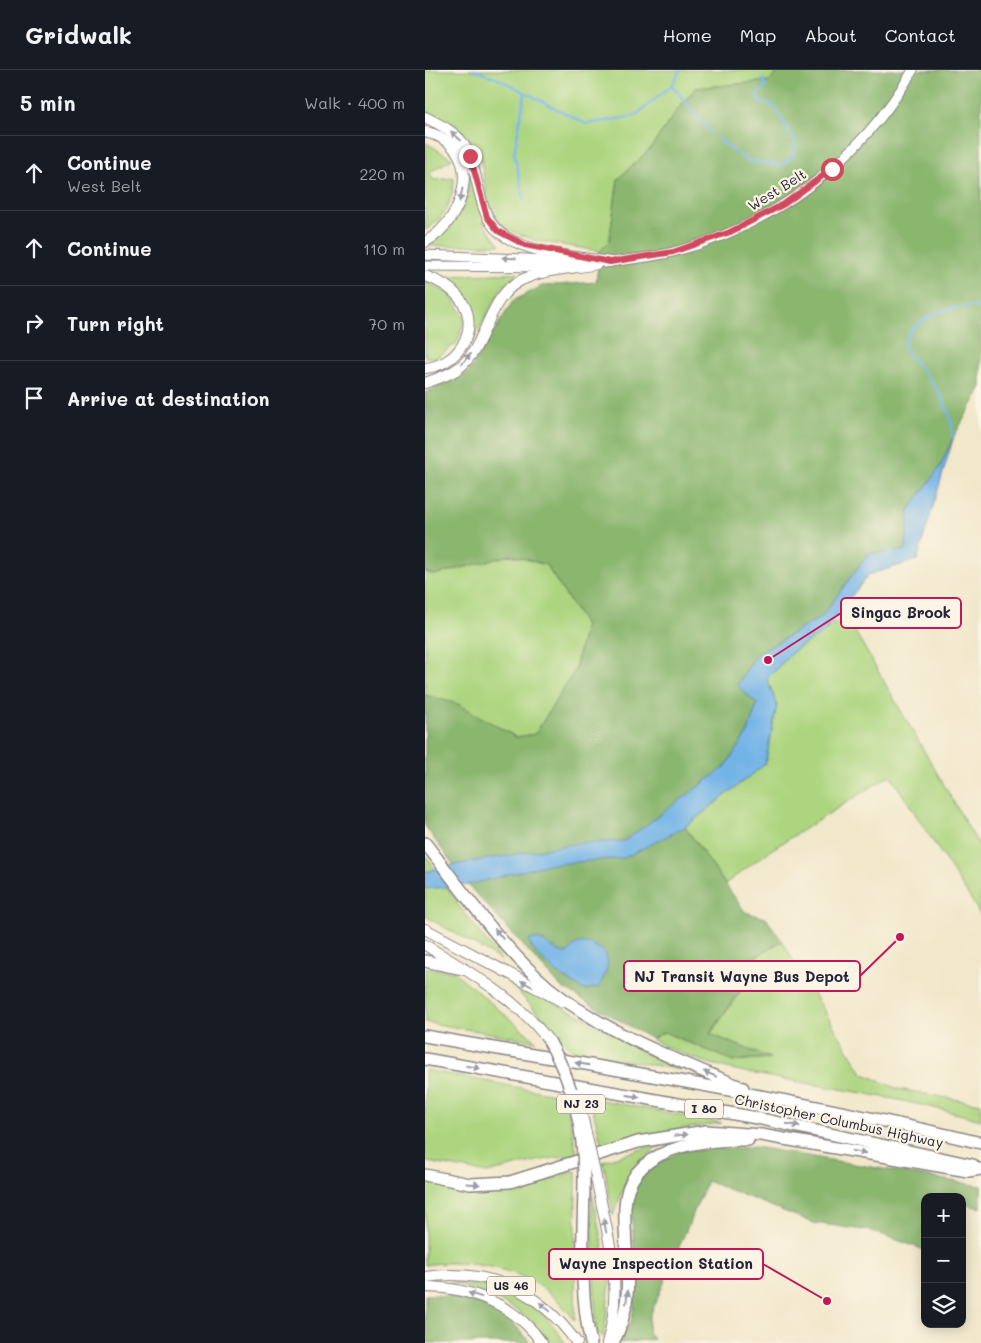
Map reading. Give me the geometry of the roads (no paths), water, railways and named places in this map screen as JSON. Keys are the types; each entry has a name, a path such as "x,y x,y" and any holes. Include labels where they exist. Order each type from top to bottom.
{"highway":[{"path":"425,843 533,973 556,993 586,1013 666,1055 767,1098"},
{"path":"425,961 463,969"},
{"name":"Christopher Columbus Highway","path":"425,1036 767,1098 981,1143"},
{"path":"549,1041 561,1063 574,1100 589,1175 582,1280 587,1330 591,1343"},
{"name":"Christopher Columbus Highway","path":"425,1059 766,1120 981,1168"},
{"path":"425,1175 470,1184 510,1182 638,1142 706,1132 754,1134 968,1171 981,1168"},
{"path":"613,1343 623,1318 628,1293 625,1198 631,1181 643,1166 671,1150 707,1141 802,1142"}],"main road":[{"name":"West Belt","path":"610,262 654,256 693,246 730,232 784,204 832,169 861,140 886,110 913,70"},
{"path":"425,117 452,132 467,150 487,217 498,231 525,245 610,262"},
{"path":"425,132 440,137 455,149 463,167 464,182 459,205 451,220 440,232 425,242"},
{"path":"425,255 610,262"},
{"path":"425,266 573,267 610,262"},
{"path":"425,383 453,371 465,362 501,299 518,282 534,276 597,264"},
{"path":"425,276 446,285 459,297 467,311 468,326 463,344 453,357 441,365 425,368"},
{"path":"425,929 549,996 586,1013"},
{"path":"425,945 495,989 533,1021 549,1041"},
{"path":"589,1175 615,1280 615,1304 607,1343"},
{"name":"US 46","path":"425,1277 461,1274 482,1277 515,1287 549,1310 577,1343"},
{"path":"425,1287 461,1291 497,1304 520,1318 542,1343"}],"water":[{"path":"954,436 917,560 868,575 823,633 793,651 767,679 777,705 765,764 685,827 624,858 545,865 468,885 425,889 425,872 453,865 579,843 624,841 725,767 748,732 757,704 737,685 756,655 821,617 868,554 906,550 909,510 940,467"},
{"path":"535,939 563,953 568,953 575,945 580,943 589,944 602,950 607,957 608,964 599,987 585,990 570,982 543,961 536,953 529,940"}],"waterway":[{"path":"474,70 501,80 586,124 635,116 672,85 680,70"},
{"path":"718,139 748,161 782,165 794,155 795,141 773,104 759,102 757,95 766,87 763,79"},
{"path":"672,85 710,132"},
{"path":"524,199 514,153 525,93"},
{"path":"953,437 952,424 943,400 937,389 904,349 906,339 915,327 932,315 952,308 981,308"}],"place":[{"name":"Singac Brook","path":"768,660"},
{"name":"NJ Transit Wayne Bus Depot","path":"900,937"},
{"name":"Wayne Inspection Station","path":"827,1301"}]}
